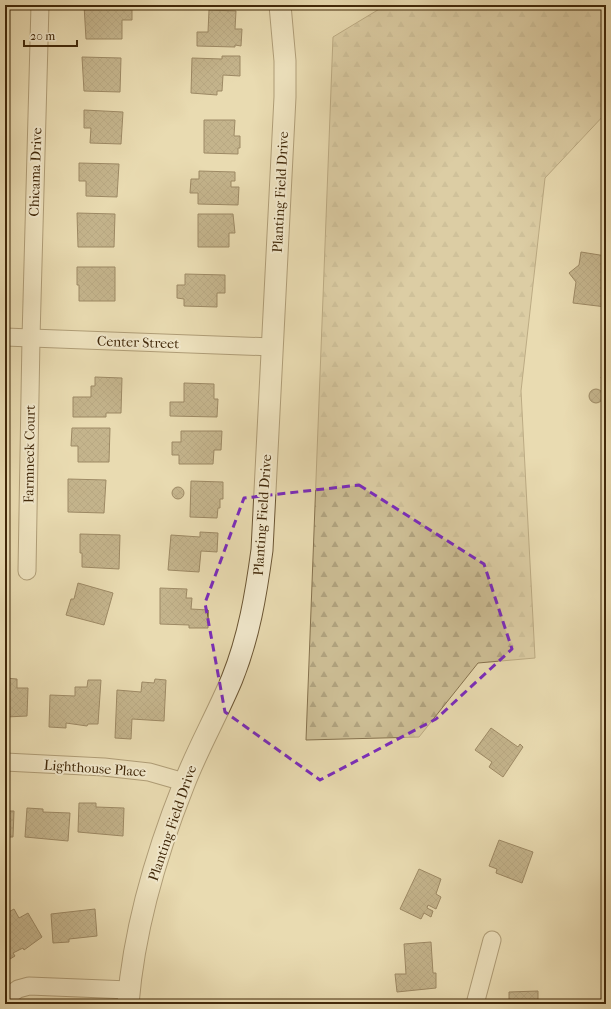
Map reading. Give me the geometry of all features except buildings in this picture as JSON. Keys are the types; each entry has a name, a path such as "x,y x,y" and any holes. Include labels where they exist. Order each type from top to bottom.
{"street":[{"name":"Chicama Drive","path":"31,338 40,5"},
{"name":"Planting Field Drive","path":"128,997 138,935 151,878 168,823 184,782 232,678 247,633 256,597 262,550 285,97 285,61 280,5"},
{"name":"Center Street","path":"5,336 272,347"},
{"name":"Farmneck Court","path":"27,571 31,338"},
{"name":"Lighthouse Place","path":"5,762 104,767 149,772 184,782"},
{"path":"475,1004 492,940"},
{"path":"5,998 18,989 29,986 128,997"}],"highlighted area":[{"path":"359,485 484,564 512,649 436,719 320,780 225,712 205,603 244,498"}],"green space":[{"path":"386,5 606,5 606,113 545,178 521,391 535,658 478,663 419,737 306,740 333,37"}]}
